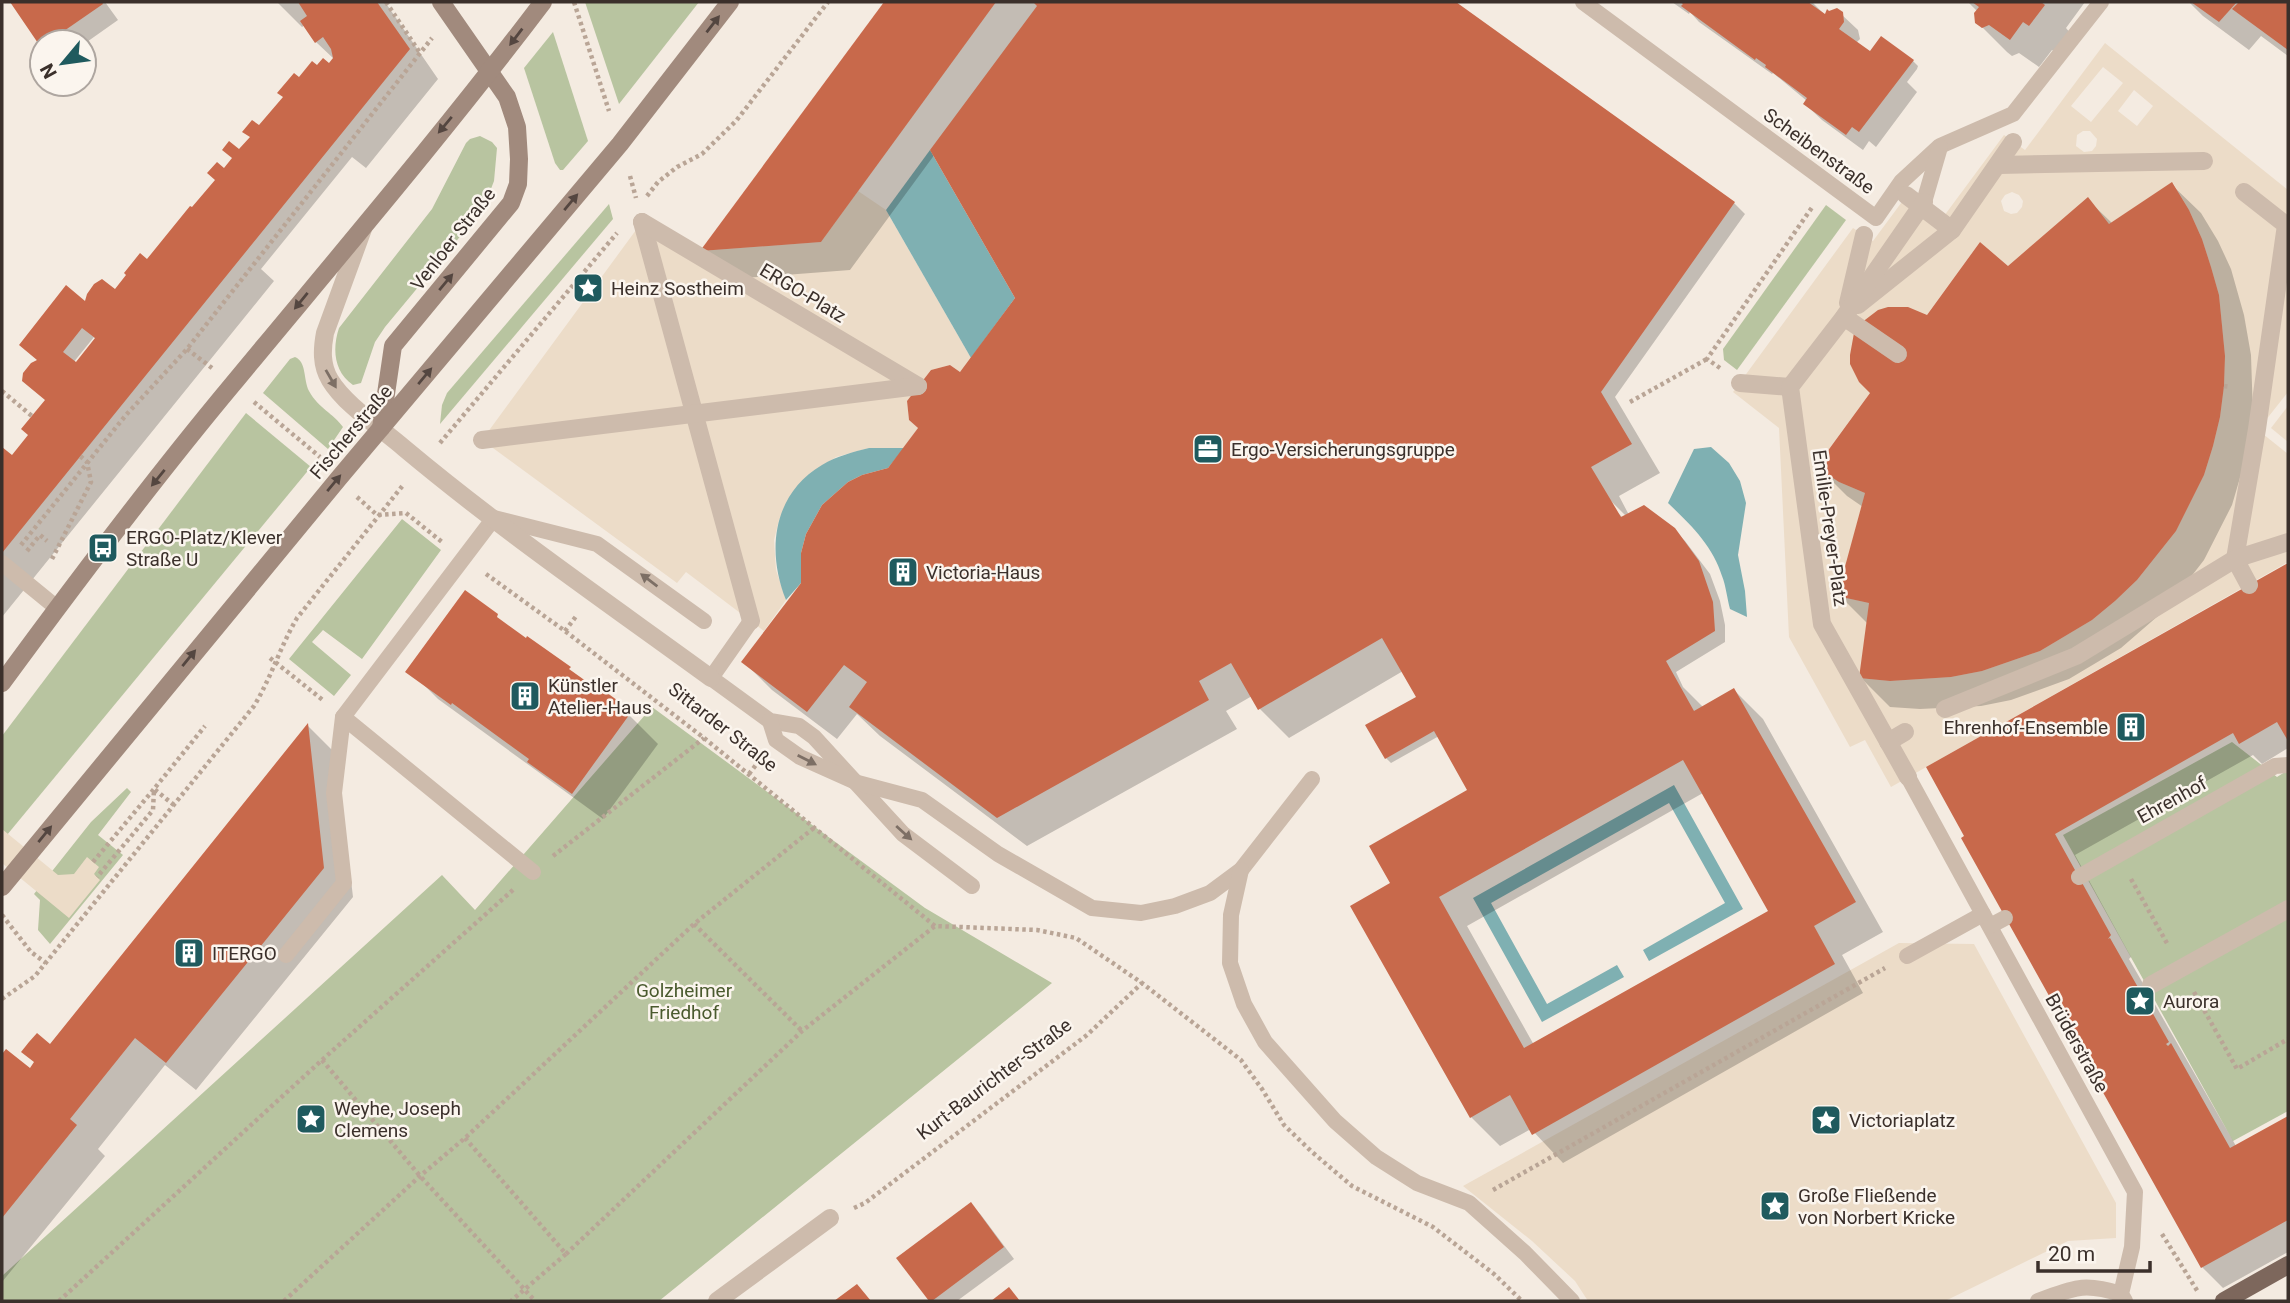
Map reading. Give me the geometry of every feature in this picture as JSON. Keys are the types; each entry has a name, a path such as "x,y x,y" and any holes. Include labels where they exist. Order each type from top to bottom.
{"main road":[{"name":"Venloer Straße","path":"381,428 393,346 511,203 518,184 517,127 507,97 441,2"},
{"path":"2,683 223,395 489,73 543,2"},
{"name":"Fischerstraße","path":"2,887 381,428 620,144 730,2"},
{"path":"2224,1301 2288,1265"}],"street":[{"path":"1844,317 1952,230 2013,142"},
{"path":"1999,164 2204,161"},
{"path":"1901,192 1923,204 1952,230"},
{"path":"2244,192 2287,225 2235,559 2249,585"},
{"path":"1740,383 1790,387 1844,317 1923,204"},
{"name":"Sittarder Straße","path":"365,222 325,333 323,361 330,380 341,394 381,428 494,518 711,678"},
{"name":"ERGO-Platz","path":"482,440 694,414 918,386 642,222 694,414 751,621"},
{"path":"1844,317 1863,239 1902,270"},
{"path":"1844,317 1898,354"},
{"name":"Emilie-Preyer-Platz","path":"1790,387 1822,624 1908,777"},
{"path":"1945,709 2076,656 2235,559 2288,542"},
{"path":"1888,742 1905,732"},
{"path":"2151,985 2288,909"},
{"path":"717,1301 830,1218"}],"lane":[{"name":"Scheibenstraße","path":"1583,2 1876,218 1940,146 2013,114 2101,2"},
{"path":"2013,114 2013,142"},
{"path":"1923,204 1940,146"},
{"path":"1863,239 1876,218"},
{"path":"286,955 344,883 334,793 343,717 494,518 597,544 704,621"},
{"path":"3,565 57,608"},
{"path":"711,678 751,621"},
{"name":"Sittarder Straße","path":"711,678 770,721 799,726 858,783"},
{"path":"343,717 533,872"},
{"name":"Sittarder Straße","path":"770,721 776,740 800,757 858,783 922,800 998,854 1091,908 1141,913 1175,906 1210,893 1241,870"},
{"name":"Ehrenhof","path":"2079,877 2275,766 2288,765"},
{"name":"Emilie-Preyer-Platz","path":"1908,777 1986,920"},
{"path":"1312,779 1241,870 1231,915 1230,963 1244,1004 1265,1042 1335,1121 1376,1157 1417,1183 1469,1203 1525,1253 1572,1301"},
{"path":"858,783 903,834 972,886"},
{"path":"1907,956 1986,920 2005,918"},
{"name":"Brüderstraße","path":"1986,920 2135,1192"},
{"path":"2038,1301 2071,1289 2096,1286 2123,1298 2132,1247 2135,1192"}],"path":[{"path":"386,2 421,52"},
{"path":"574,2 611,116"},
{"path":"3,565 155,382 187,349 428,43"},
{"path":"1630,402 1707,359 1829,184"},
{"path":"187,349 209,365"},
{"path":"1707,359 1740,383"},
{"path":"2,391 32,416"},
{"path":"255,403 320,457"},
{"path":"52,559 91,482 87,462 80,456"},
{"path":"2,999 35,976 254,706 268,684 285,639 297,618 401,487"},
{"path":"360,501 377,515"},
{"name":"Sittarder Straße","path":"377,515 406,513 704,738 935,926"},
{"path":"40,535 47,541"},
{"path":"270,658 343,717"},
{"path":"93,862 205,726"},
{"path":"59,1301 322,1060 533,872 704,738"},
{"path":"749,774 758,762"},
{"path":"154,789 174,806"},
{"path":"97,877 153,810 154,789"},
{"path":"284,1301 420,1176 465,1139 694,924 815,827"},
{"path":"2,915 31,952 46,963"},
{"path":"694,924 802,1031"},
{"path":"511,1301 566,1254 802,1031 935,926 1037,930 1076,938"},
{"path":"1469,1203 1907,956"},
{"name":"Kurt-Baurichter-Straße","path":"865,1203 1087,1035 1142,983"},
{"path":"322,1060 420,1176 535,1301"},
{"path":"465,1139 566,1254"},
{"path":"2135,1192 2200,1295"}],"green space":[{"path":"585,2 699,2 619,104"},
{"path":"553,32 588,141 563,170 555,163 524,68"},
{"path":"480,136 497,148 494,181 487,199 463,233 385,327 375,342 361,383 353,385 342,374 336,360 339,328 432,209 466,143"},
{"path":"609,204 613,219 440,424 442,405 447,393"},
{"path":"1826,205 1846,220 1737,370 1724,360 1723,349"},
{"path":"295,357 301,363 313,397 343,427 328,449 263,393 290,359"},
{"path":"246,413 311,467 2,841 2,736"},
{"path":"402,519 441,550 362,659 323,630 312,642 351,675 334,696 289,659"},
{"name":"Golzheimer Friedhof","path":"652,707 925,908 1052,983 659,1301 2,1301 2,1276 442,875 475,910"},
{"path":"2232,742 2277,777 2288,770 2288,1111 2233,1141 2063,835"},
{"path":"127,788 131,792 98,835 123,855 50,944 38,930 40,900 34,894 91,822"}],"shaded area":[{"path":"2105,43 2288,190 2288,392 2258,430 2288,454 2288,562 1891,787 1865,740 1850,747 1789,637 1779,428 1733,392 1853,228 1873,241 1910,191 1944,216 2004,135 2025,150","holes":["2103,67 2123,83 2091,122 2071,106","2134,90 2153,106 2137,126 2118,111","2090,131 2097,139 2096,146 2092,151 2084,152 2076,146 2077,135","2173,183 2202,239 2219,295 2225,356 2220,417 2204,475 2176,531 2137,580 2092,620 2040,651 1982,671 1951,677 1890,681 1860,678 1869,603 1838,596 1865,493 1839,482 1816,467 1980,242 2008,266 2088,198 2109,224","2012,192 2019,195 2023,201 2017,213 2011,214 2004,211 2001,201 2005,195"]},
{"path":"858,191 886,210 971,358 960,372 950,365 931,370 907,401 909,420 918,428 904,448 869,448 836,457 808,475 795,490 779,520 774,540 776,570 786,600 764,631 686,572 677,583 482,440 647,215 700,251 821,242"},
{"path":"2288,406 2288,442 2271,428"},
{"path":"2,829 58,875 74,874 87,857 99,867 94,874 100,880 69,918 2,863"},
{"name":"Victoriaplatz","path":"1899,943 1974,944 2116,1203 2116,1238 2068,1241 1945,1301 1588,1301 1575,1281 1532,1241 1463,1186"}],"water":[{"path":"930,150 1015,298 971,358 886,210"},
{"path":"1711,447 1729,463 1740,481 1746,503 1738,555 1747,617 1730,609 1713,555 1692,527 1668,503 1694,449"},
{"path":"869,448 904,448 888,468 848,482 822,505 806,534 801,553 801,583 786,600 776,562 778,525 784,507 793,491 822,465"},
{"path":"1674,785 1743,909 1649,961 1643,950 1725,903 1669,803 1491,903 1547,1004 1617,965 1624,977 1542,1022 1473,898"}],"building":[{"path":"10,2 103,4 68,28 28,28"},
{"path":"298,2 377,2 410,49 2,553 2,447 12,455 28,435 21,429 45,400 22,381 23,373 37,360 19,345 66,285 85,301 94,284 102,279 115,289 140,253 147,259 215,180 207,173 217,162 224,168 232,158 222,150 229,141 239,149 250,137 242,132 252,120 259,125 283,97 277,93 294,73 299,77 312,61 317,65 323,58 329,63 333,58 331,49 323,37 315,43 300,21 307,16","holes":["82,328 95,338 76,362 63,352"]},
{"path":"884,2 996,2 821,242 700,251"},
{"path":"1033,2 1456,2 1735,202 1601,392 1632,444 1591,467 1621,517 1644,505 1675,528 1699,561 1713,602 1715,631 1666,661 1694,711 1734,688 1856,902 1814,926 1835,964 1532,1135 1510,1095 1470,1118 1350,906 1390,883 1369,846 1467,790 1434,731 1385,759 1365,725 1416,697 1382,638 1258,710 1231,663 1199,681 1209,700 997,818 849,707 867,682 844,665 807,712 741,662 801,583 801,553 806,534 822,505 848,482 888,468 918,428 909,420 907,401 931,370 950,365 960,372 1015,298 930,150 1037,6","holes":["1683,760 1768,911 1524,1048 1439,897"]},
{"path":"1680,2 1808,2 1825,14 1827,9 1829,11 1837,8 1843,12 1844,22 1839,29 1870,51 1881,36 1914,60 1859,132 1852,127 1846,135 1803,104 1807,98 1765,67 1766,65 1756,58 1755,60 1681,6 1683,4"},
{"path":"1972,2 2041,2 2045,5 2029,26 2023,22 2010,40 1989,25 1982,28 1975,23 1974,13 1979,7"},
{"path":"2191,2 2237,2 2219,22"},
{"path":"2239,2 2288,2 2288,50 2232,9"},
{"path":"2172,182 2189,210 2211,267 2219,295 2225,356 2220,417 2213,446 2204,475 2176,531 2137,580 2115,601 2092,620 2040,651 1982,671 1951,677 1890,681 1859,678 1869,603 1837,596 1865,493 1839,482 1816,467 1870,393 1859,382 1850,364 1854,333 1861,323 1878,310 1888,307 1908,307 1927,315 1980,242 2008,266 2088,197 2109,224"},
{"path":"2288,563 2288,741 2277,722 2239,744 2233,733 2055,834 2111,935 2108,939 2110,938 2169,1042 2166,1044 2168,1046 2171,1043 2230,1148 2288,1116 2288,1220 2201,1268 1961,838 1964,836 1926,767"},
{"name":"Künstler Atelier-Haus","path":"465,590 498,614 497,617 632,711 572,794 527,762 529,759 405,672"},
{"name":"ITERGO","path":"308,723 324,868 166,1063 135,1038 70,1119 77,1125 2,1218 2,1054 6,1049 30,1068 34,1062 21,1052 29,1042 37,1033 50,1044"},
{"path":"971,1202 1004,1247 929,1301 896,1258"},
{"path":"857,1284 871,1301 834,1301"},
{"path":"1009,1287 1020,1301 991,1301"}],"place":[{"name":"Heinz Sostheim","path":"588,288"},
{"name":"Ergo-Versicherungsgruppe","path":"1208,449"},
{"name":"ERGO-Platz/Klever Straße U","path":"103,548"},
{"name":"Victoria-Haus","path":"903,572"},
{"name":"Künstler Atelier-Haus","path":"525,696"},
{"name":"Ehrenhof-Ensemble","path":"2131,727"},
{"name":"ITERGO","path":"189,953"},
{"name":"Aurora","path":"2140,1001"},
{"name":"Weyhe, Joseph Clemens","path":"311,1119"},
{"name":"Victoriaplatz","path":"1826,1120"},
{"name":"Große Fließende von Norbert Kricke","path":"1775,1206"}]}
